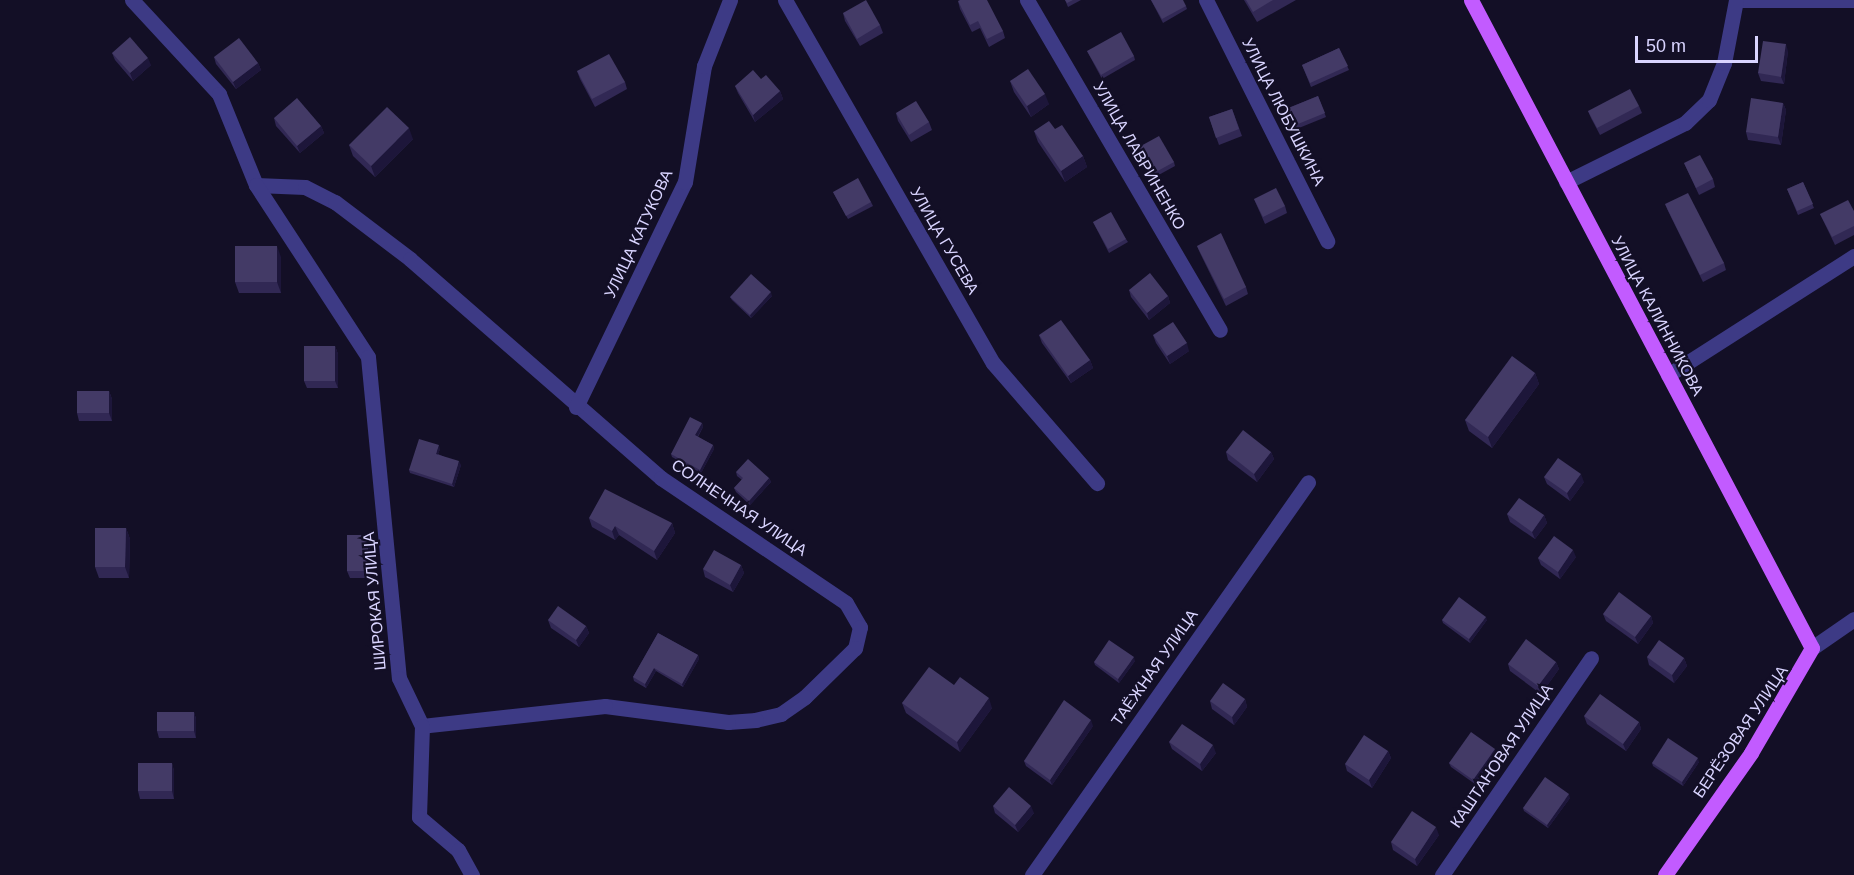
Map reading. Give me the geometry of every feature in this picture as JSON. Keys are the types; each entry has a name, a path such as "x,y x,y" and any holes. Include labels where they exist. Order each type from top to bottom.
{"main road":[{"name":"УЛИЦА КАЛИННИКОВА","path":"1471,0 1812,648"},
{"name":"БЕРЁЗОВАЯ УЛИЦА","path":"1665,875 1751,753 1812,648"}],"street":[{"name":"ШИРОКАЯ УЛИЦА","path":"132,0 219,94 256,185 368,357 399,678 422,726"},
{"name":"УЛИЦА КАТУКОВА","path":"576,407 685,182 704,66 730,0"},
{"name":"УЛИЦА ГУСЕВА","path":"785,0 993,363 1097,483"},
{"name":"УЛИЦА ЛАВРИНЕНКО","path":"1027,0 1220,330"},
{"name":"УЛИЦА ЛЮБУШКИНА","path":"1206,0 1327,241"},
{"path":"1566,182 1685,123 1709,100 1724,63 1736,0 1854,0"},
{"name":"СОЛНЕЧНАЯ УЛИЦА","path":"256,185 305,187 335,202 410,259 576,407 661,478 846,603 860,627 855,648 805,697 781,714 756,720 728,722 594,706 422,726"},
{"path":"1668,375 1854,256"},
{"name":"ТАЁЖНАЯ УЛИЦА","path":"1032,875 1308,482"},
{"name":"БЕРЁЗОВАЯ УЛИЦА","path":"1812,648 1854,619"},
{"name":"КАШТАНОВАЯ УЛИЦА","path":"1442,875 1591,658"},
{"path":"422,726 419,817 458,850 472,875"}],"building":[{"path":"866,0 880,25 857,39 843,13"},
{"path":"987,0 1003,31 987,39 978,21 970,25 958,1"},
{"path":"1151,0 1183,0 1186,6 1162,19"},
{"path":"1246,0 1273,0 1253,12"},
{"path":"1121,32 1134,56 1101,75 1087,51"},
{"path":"130,37 148,58 130,73 112,53"},
{"path":"239,38 258,63 233,82 214,57"},
{"path":"1763,41 1786,44 1781,77 1758,73"},
{"path":"1339,48 1348,66 1310,83 1302,65"},
{"path":"609,54 625,82 592,99 577,71"},
{"path":"1028,69 1045,94 1027,106 1010,81"},
{"path":"753,70 761,79 766,75 780,91 753,115 735,86"},
{"path":"1630,89 1639,106 1597,128 1588,111"},
{"path":"1318,96 1325,113 1293,126 1286,109"},
{"path":"297,98 321,126 297,146 274,118"},
{"path":"1751,98 1783,103 1778,137 1746,132"},
{"path":"916,101 929,122 909,135 896,113"},
{"path":"387,107 409,128 371,166 349,145"},
{"path":"1232,109 1239,129 1216,138 1209,117"},
{"path":"1049,121 1055,129 1062,125 1083,156 1061,171 1034,131"},
{"path":"1159,136 1174,162 1154,173 1139,147"},
{"path":"1700,155 1713,179 1696,188 1684,163"},
{"path":"858,178 871,202 846,216 833,192"},
{"path":"1803,182 1813,204 1797,211 1787,189"},
{"path":"1276,188 1285,206 1263,217 1254,199"},
{"path":"1688,193 1724,263 1700,275 1665,204"},
{"path":"1848,200 1854,211 1854,226 1832,237 1820,214"},
{"path":"1111,212 1126,239 1108,249 1093,222"},
{"path":"1221,233 1246,287 1224,299 1197,246"},
{"path":"235,246 277,246 277,282 235,282"},
{"path":"1150,273 1168,296 1147,313 1129,290"},
{"path":"751,274 771,292 750,315 730,297"},
{"path":"1061,320 1090,360 1068,376 1039,335"},
{"path":"1173,322 1187,343 1167,356 1153,335"},
{"path":"304,346 335,346 335,381 304,381"},
{"path":"1512,356 1535,373 1488,437 1465,420"},
{"path":"77,391 109,391 109,413 77,413"},
{"path":"690,417 702,423 695,435 713,445 700,470 671,454"},
{"path":"1243,430 1271,452 1254,474 1226,452"},
{"path":"419,439 439,445 436,454 459,461 452,484 409,470"},
{"path":"1558,458 1581,474 1567,493 1544,477"},
{"path":"748,459 769,478 749,501 734,488 743,478 736,472"},
{"path":"605,489 672,523 654,551 615,526 612,531 589,518"},
{"path":"1519,498 1544,515 1532,532 1507,514"},
{"path":"95,528 126,528 125,567 95,567"},
{"path":"347,535 368,535 368,571 347,571"},
{"path":"1554,536 1573,550 1558,572 1538,558"},
{"path":"714,550 741,565 730,585 703,569"},
{"path":"1619,592 1651,616 1635,637 1603,614"},
{"path":"1459,597 1486,617 1469,639 1442,620"},
{"path":"558,606 586,626 576,640 548,620"},
{"path":"658,633 698,655 682,684 654,668 645,684 633,677"},
{"path":"1526,639 1556,662 1538,686 1508,664"},
{"path":"1109,640 1134,657 1118,679 1094,662"},
{"path":"1659,640 1684,658 1672,675 1647,657"},
{"path":"929,667 954,685 960,677 989,698 957,742 902,703"},
{"path":"1223,683 1245,699 1232,717 1210,701"},
{"path":"1600,694 1639,722 1623,744 1584,716"},
{"path":"1064,700 1091,720 1050,780 1024,761"},
{"path":"157,712 194,712 194,731 157,731"},
{"path":"1182,724 1213,745 1200,764 1169,742"},
{"path":"1471,732 1495,749 1473,780 1449,763"},
{"path":"1364,735 1388,751 1369,780 1345,764"},
{"path":"1668,738 1698,758 1682,782 1652,763"},
{"path":"138,763 172,763 172,791 138,791"},
{"path":"1545,777 1569,794 1547,825 1523,808"},
{"path":"1009,787 1031,806 1015,825 993,806"},
{"path":"1412,811 1436,827 1415,859 1391,842"}]}
